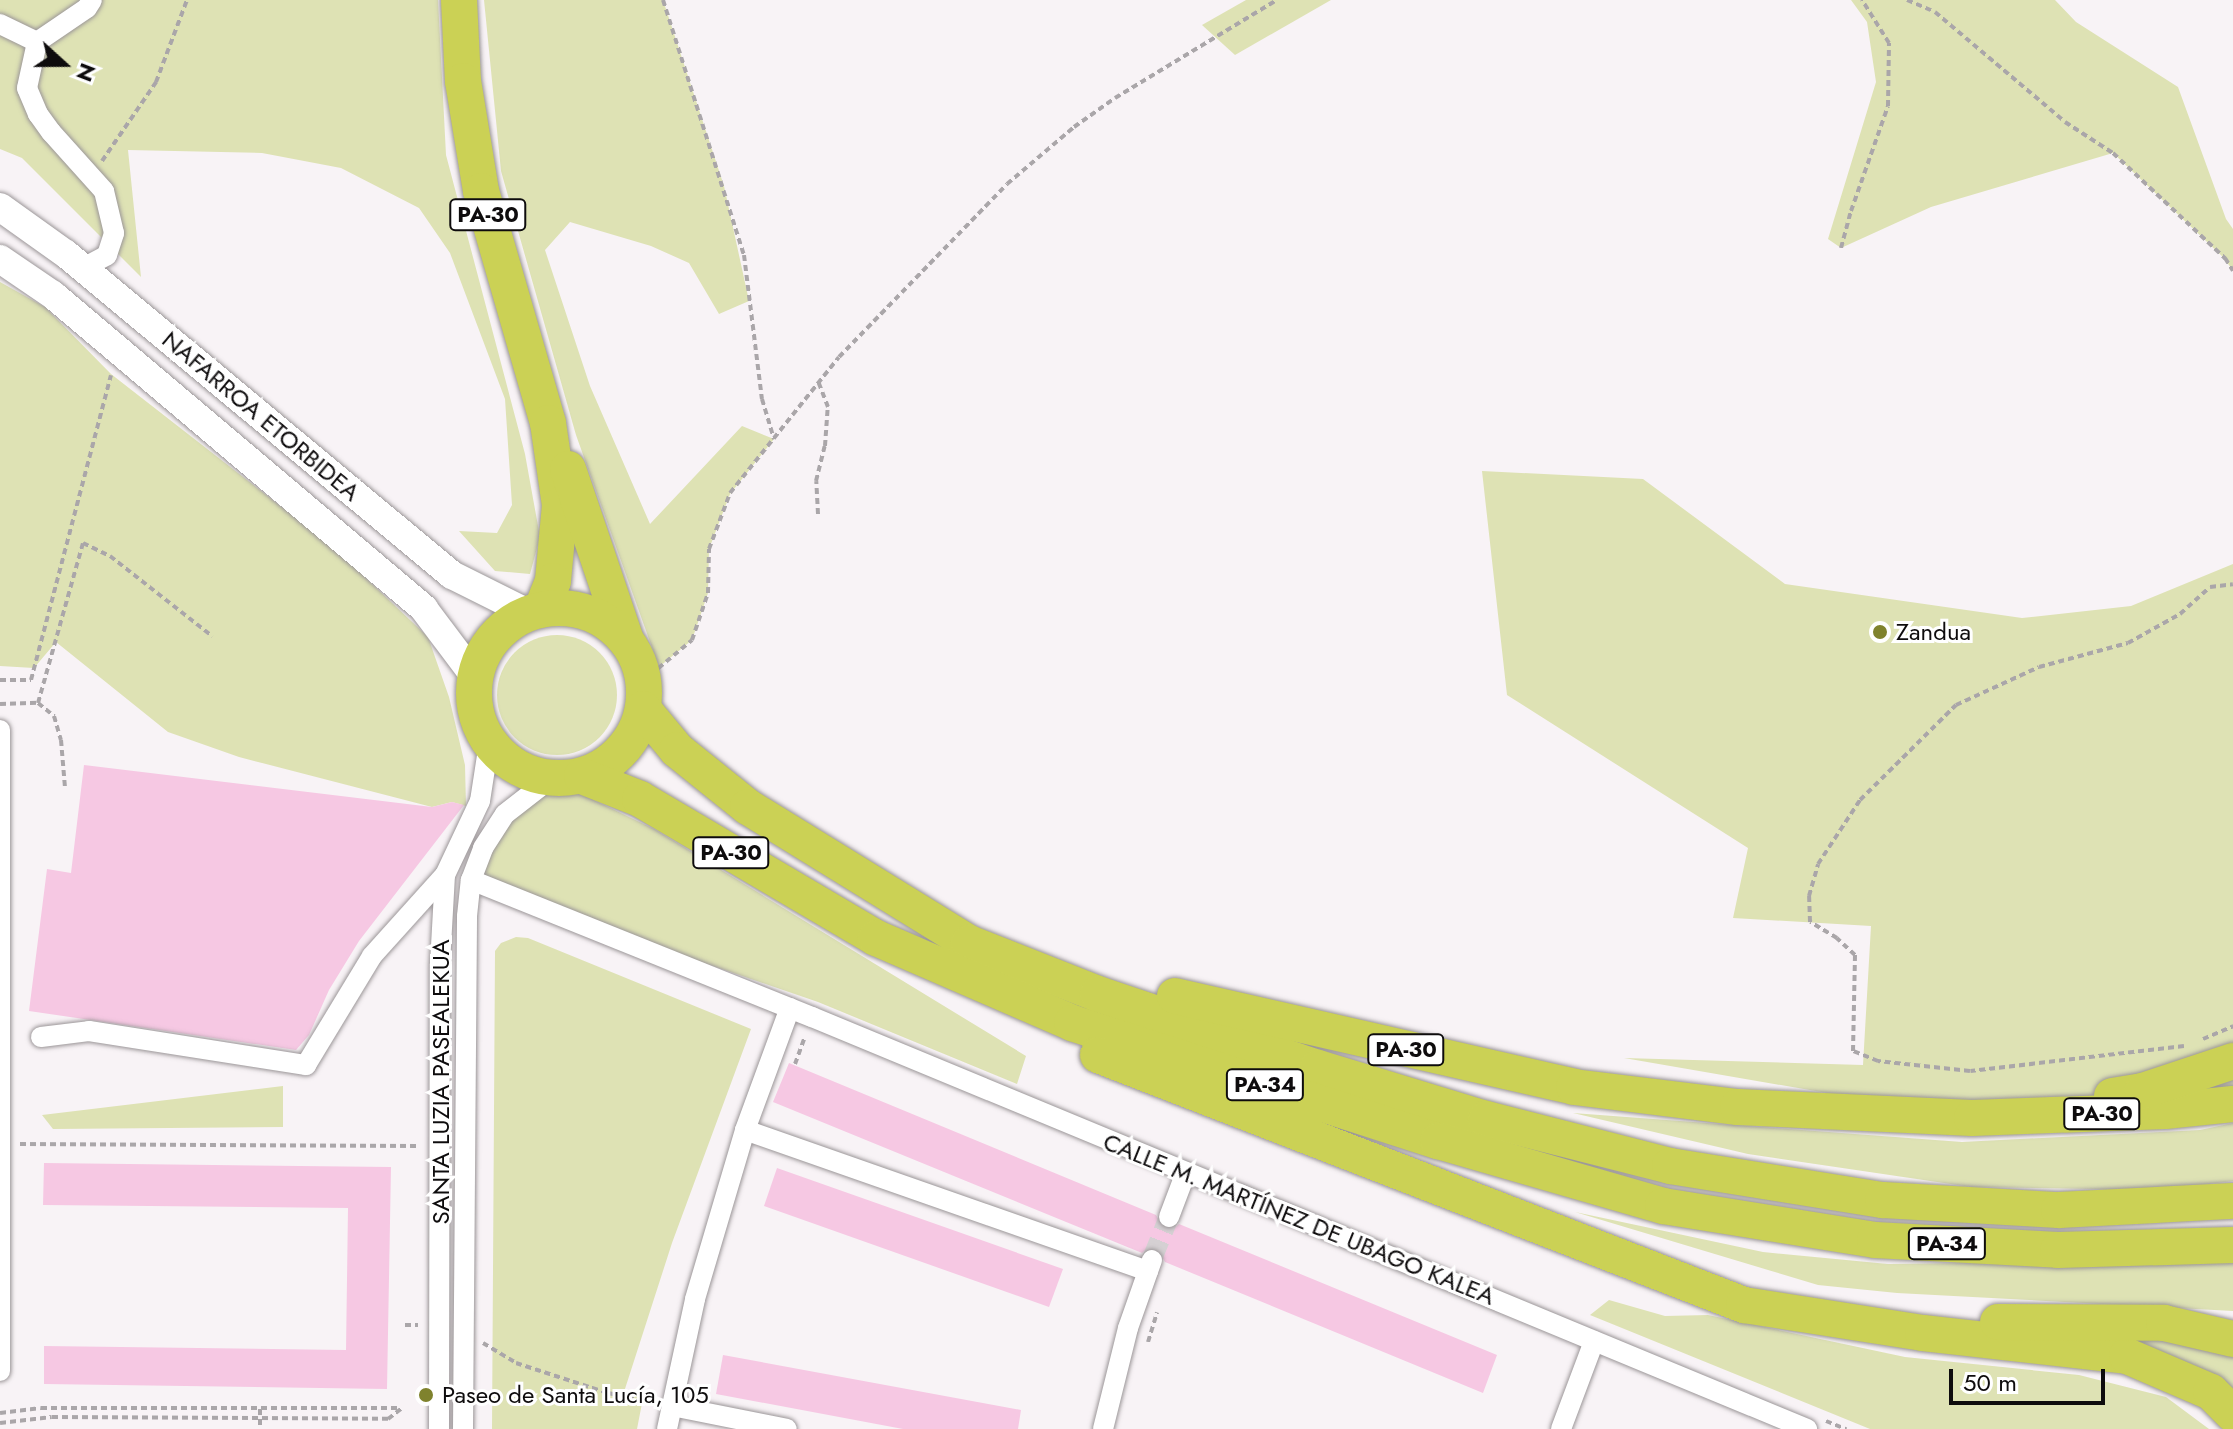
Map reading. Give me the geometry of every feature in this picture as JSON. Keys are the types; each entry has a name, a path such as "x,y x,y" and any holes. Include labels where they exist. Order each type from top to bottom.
{"highway":[{"name":"PA-30","path":"459,0 463,81 481,191 548,423 576,489 626,640 638,661 643,695 677,750 748,807 863,878 973,928 1089,973 1234,1012 1574,1087 1738,1107 1972,1118 2165,1111 2233,1104"},
{"name":"PA-30","path":"535,612 553,581 560,505 548,423"},
{"name":"PA-30","path":"626,640 609,624 587,612 568,608 535,612 504,628 485,650 475,677 473,700 478,722 489,743 505,760 526,773 566,777 640,799 876,938 931,984 1042,1034 1744,1305 1923,1333 2127,1356 2211,1392 2233,1414"},
{"path":"566,777 604,766 622,751 635,731 643,695"},
{"name":"PA-34","path":"863,878 969,943 1098,994 1470,1114 1670,1166 1883,1200 2059,1210 2233,1201"},
{"name":"PA-34","path":"876,938 1072,1023 1438,1141 1663,1206 1875,1240 2058,1250 2233,1245"},
{"path":"1972,1118 2143,1091 2233,1061"},
{"name":"PA-30","path":"1534,1223 1718,1281 1828,1310 1943,1321 2164,1323 2233,1339"}],"main road":[{"name":"NAFARROA ETORBIDEA","path":"0,207 83,268 452,575 535,612"},
{"name":"NAFARROA ETORBIDEA","path":"0,259 53,295 424,609 475,677"}],"street":[{"path":"83,268 107,255 114,233 104,191 38,114 27,88 37,42 87,8 92,0"},
{"path":"0,24 37,42"},
{"path":"0,730 0,1371"},
{"name":"SANTA LUZIA PASEALEKUA","path":"439,1429 440,964 445,875 480,801 489,743"},
{"name":"SANTA LUZIA PASEALEKUA","path":"463,1429 467,916 471,880 483,848 505,814 566,777"},
{"path":"41,1037 89,1031 306,1065 372,956 445,875"},
{"name":"CALLE M. MARTÍNEZ DE UBAGO KALEA","path":"471,880 790,1008 1807,1429"},
{"path":"667,1429 695,1299 745,1130 790,1008"},
{"path":"745,1130 1150,1265 1128,1328 1103,1429"},
{"path":"1169,1217 1186,1172"},
{"path":"1561,1429 1594,1341"},
{"path":"672,1406 787,1429"}],"path":[{"path":"92,176 156,82 187,0"},
{"path":"663,0 744,255 762,399 774,439"},
{"path":"643,695 692,640 708,593 709,549 730,493 839,357 1007,184 1074,127 1115,98 1277,0"},
{"path":"1841,248 1888,106 1889,43 1862,0"},
{"path":"1907,0 1935,12 2065,122 2113,153 2225,258 2233,271"},
{"path":"0,680 31,680 113,367"},
{"path":"818,514 816,481 825,446 828,407 819,383"},
{"path":"38,703 83,543 110,556 212,636"},
{"path":"2233,584 2210,587 2180,614 2128,643 2039,667 1956,705 1860,800 1818,864 1809,896 1810,922 1837,938 1855,955 1851,1023 1853,1051 1878,1061 1970,1071 2190,1045 2233,1026"},
{"path":"0,704 38,703 54,716 61,740 65,788"},
{"path":"795,1064 809,1026"},
{"path":"2,1144 440,1146"},
{"path":"1146,1345 1159,1306"},
{"path":"478,1339 516,1363 608,1393 672,1406"},
{"path":"0,1413 41,1408 402,1408 388,1419 52,1417 0,1423"},
{"path":"260,1409 260,1429"}],"green space":[{"path":"0,0 438,0 446,155 525,454 540,537 530,574 495,571 459,531 497,533 512,505 505,399 450,253 419,208 341,168 262,153 128,150 141,277 22,158 0,149"},
{"path":"484,0 663,0 724,186 749,301 719,314 689,263 651,246 570,222 545,250 590,386 650,524 742,426 774,439 730,494 709,549 708,593 692,640 659,667 576,435 501,171"},
{"path":"1246,0 1331,0 1235,55 1202,25"},
{"path":"1851,0 2055,0 2076,22 2178,87 2226,219 2233,229 2233,271 2224,258 2113,153 1931,207 1841,248 1828,239 1876,82 1867,22"},
{"path":"0,282 45,307 111,374 333,547 428,637 449,697 465,765 466,806 452,802 432,807 239,757 168,732 56,642 34,668 0,666"},
{"path":"1482,471 1643,479 1785,584 2022,618 2131,606 2233,564 2233,1103 1972,1118 1624,1058 1863,1065 1871,926 1733,918 1748,848 1507,695"},
{"path":"557,635 580,639 600,652 613,672 617,695 613,718 600,738 580,751 557,755 534,751 514,738 501,718 497,695 501,672 514,652 534,639"},
{"path":"550,779 654,829 1026,1056 1017,1084 818,1002 529,903 471,880 483,848"},
{"path":"516,937 528,938 751,1029 672,1243 624,1392 643,1398 637,1429 492,1429 495,951 501,943"},
{"path":"283,1086 283,1127 53,1129 42,1115"},
{"path":"1573,1113 1962,1142 2200,1130 2233,1123 2233,1181 2160,1190 1971,1187 1748,1154"},
{"path":"1575,1212 1763,1252 1888,1264 2233,1260 2233,1311 1897,1293 1818,1285"},
{"path":"1609,1300 1665,1316 1708,1315 1905,1357 2079,1375 2166,1397 2209,1429 1870,1429 1590,1315"},
{"path":"2093,1336 2185,1336 2233,1350 2233,1392"}],"building":[{"path":"84,765 432,807 452,802 464,805 359,941 329,990 309,1035 296,1050 29,1011 47,869 71,873"},
{"path":"789,1063 1156,1215 1164,1229 1172,1230 1179,1224 1497,1355 1483,1393 1165,1262 1157,1248 1149,1247 1142,1253 773,1102"},
{"path":"44,1163 391,1167 387,1389 44,1384 44,1346 346,1350 348,1208 43,1205"},
{"path":"777,1168 1063,1269 1049,1307 764,1206"},
{"path":"723,1355 1021,1410 1018,1429 903,1429 716,1394"}],"tunnel":[{"path":"1152,1259 1169,1217"}],"place":[{"name":"Zandua","path":"1880,632"},
{"name":"Paseo de Santa Lucía, 105","path":"426,1395"}]}
